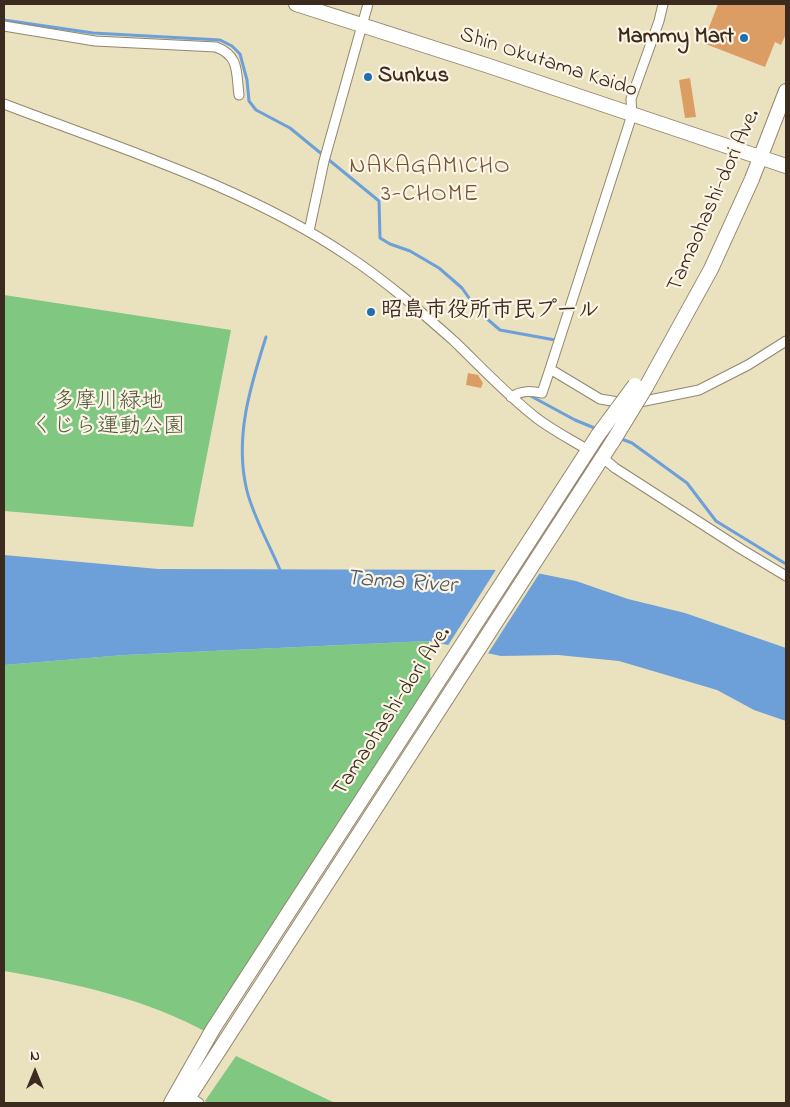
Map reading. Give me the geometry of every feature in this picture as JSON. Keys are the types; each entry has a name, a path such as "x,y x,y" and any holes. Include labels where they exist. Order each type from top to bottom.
{"main road":[{"name":"Shin Okutama Kaido","path":"296,4 489,66 786,166"},
{"name":"Tamaohashi-dori Ave.","path":"171,1103 213,1029 586,453 598,435 640,386 679,327 711,269 752,179 786,91"},
{"name":"Tamaohashi-dori Ave.","path":"191,1101 234,1028 613,441 640,386"}],"street":[{"path":"309,231 327,149 368,4"},
{"path":"514,395 530,390 542,393 632,114 631,99 663,4"},
{"path":"4,26 95,41 216,47 226,51 234,62 239,95"},
{"path":"4,104 218,187 273,211 309,231 398,292 514,395 536,417 586,453"},
{"path":"550,369 600,399 630,404 699,390 748,366 786,342"},
{"path":"600,460 786,576"}],"green space":[{"name":"多摩川緑地 くじら運動公園","path":"4,295 231,330 193,527 4,511"},
{"path":"429,641 431,693 210,1034 161,1011 110,994 4,971 4,665 125,655"},
{"path":"236,1056 335,1103 209,1103 205,1101"}],"water":[{"name":"Tama River","path":"4,555 158,569 522,570 576,581 628,599 685,613 786,648 786,721 754,710 717,690 619,661 558,655 501,656 429,641 125,655 4,665"}],"pier":[{"path":"497,568 523,568 541,571 487,655 447,647"}],"building":[{"name":"Mammy Mart","path":"718,4 786,4 786,34 781,45 775,42 765,67 703,43"},
{"path":"690,78 696,117 685,118 679,80"},
{"path":"468,373 478,375 483,383 481,388 466,385"}],"waterway":[{"path":"4,20 93,33 220,40 232,46 240,54 247,80 249,101 256,110 290,128 379,201 380,238 390,244 410,251 439,268 462,288 479,312 500,330 555,340"},
{"path":"266,337 254,375 246,413 242,452 243,472 250,501 280,570"},
{"path":"527,394 575,420 597,429"},
{"path":"619,438 632,443 687,483 716,521 786,564"}],"place":[{"name":"Mammy Mart","path":"744,38"},
{"name":"Sunkus","path":"368,77"},
{"name":"昭島市役所市民プール","path":"371,312"}],"district":[{"name":"NAKAGAMICHO 3-CHOME","path":"430,182"}]}
